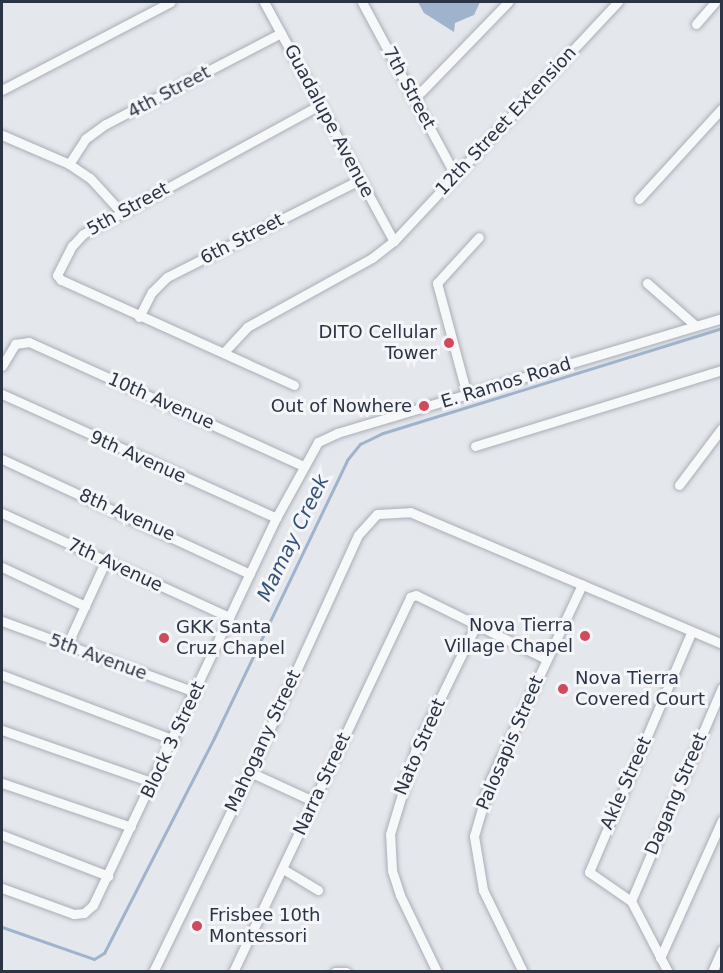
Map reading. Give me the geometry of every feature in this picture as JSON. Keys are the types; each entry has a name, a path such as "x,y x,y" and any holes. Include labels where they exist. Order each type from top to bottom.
{"street":[{"path":"2,90 169,2"},
{"name":"Guadalupe Avenue","path":"264,2 394,241"},
{"name":"7th Street","path":"362,2 416,98 455,175"},
{"path":"416,98 508,2"},
{"name":"12th Street Extension","path":"394,241 618,2"},
{"path":"696,24 715,2"},
{"name":"4th Street","path":"69,164 85,139 106,124 281,33"},
{"name":"5th Street","path":"294,385 224,352 139,317 61,280 57,274 76,239 121,212 320,105"},
{"path":"639,199 722,108"},
{"path":"2,135 69,164 90,178 121,212"},
{"name":"6th Street","path":"139,317 152,292 166,277 361,179"},
{"path":"467,395 437,283 479,237"},
{"path":"224,352 247,327 372,258 394,241"},
{"path":"647,283 696,326"},
{"name":"E. Ramos Road","path":"302,465 312,448 328,436 722,318"},
{"name":"10th Avenue","path":"2,366 19,342 29,342 302,465"},
{"path":"475,446 722,370"},
{"name":"9th Avenue","path":"2,394 276,518"},
{"path":"679,485 722,428"},
{"name":"8th Avenue","path":"2,459 250,574"},
{"name":"Block 3 Street","path":"2,888 74,914 84,913 108,876 302,465"},
{"name":"Mahogany Street","path":"153,972 250,772 358,535 377,514 410,512 582,585"},
{"name":"7th Avenue","path":"2,513 229,617"},
{"path":"67,645 106,560"},
{"path":"2,567 85,606"},
{"path":"582,585 691,633 722,644"},
{"name":"Palosapis Street","path":"524,972 483,890 474,836 490,781 582,585"},
{"name":"Narra Street","path":"233,972 410,597 416,595 475,627"},
{"name":"5th Avenue","path":"2,621 195,692"},
{"path":"475,627 546,659"},
{"name":"Nato Street","path":"437,972 400,895 392,870 390,834 416,748 475,627"},
{"name":"Akle Street","path":"631,901 597,881 589,868 691,633"},
{"path":"2,675 174,740"},
{"name":"Dagang Street","path":"631,901 722,688"},
{"path":"2,730 153,783"},
{"path":"250,772 313,801"},
{"path":"2,783 131,827"},
{"path":"660,957 722,820"},
{"path":"2,835 108,876"},
{"path":"283,869 318,890"},
{"path":"631,901 668,972"},
{"path":"714,971 722,950"},
{"path":"335,972 346,972"}],"water":[{"path":"418,2 480,2 474,15 455,23 454,32 424,13"}],"waterway":[{"name":"Mamay Creek","path":"2,927 94,959 104,953 214,738 347,460 360,444 383,433 722,328"}],"place":[{"name":"DITO Cellular Tower","path":"449,343"},
{"name":"Out of Nowhere","path":"424,406"},
{"name":"Nova Tierra Village Chapel","path":"585,636"},
{"name":"GKK Santa Cruz Chapel","path":"164,638"},
{"name":"Nova Tierra Covered Court","path":"563,689"},
{"name":"Frisbee 10th Montessori","path":"197,926"}]}
